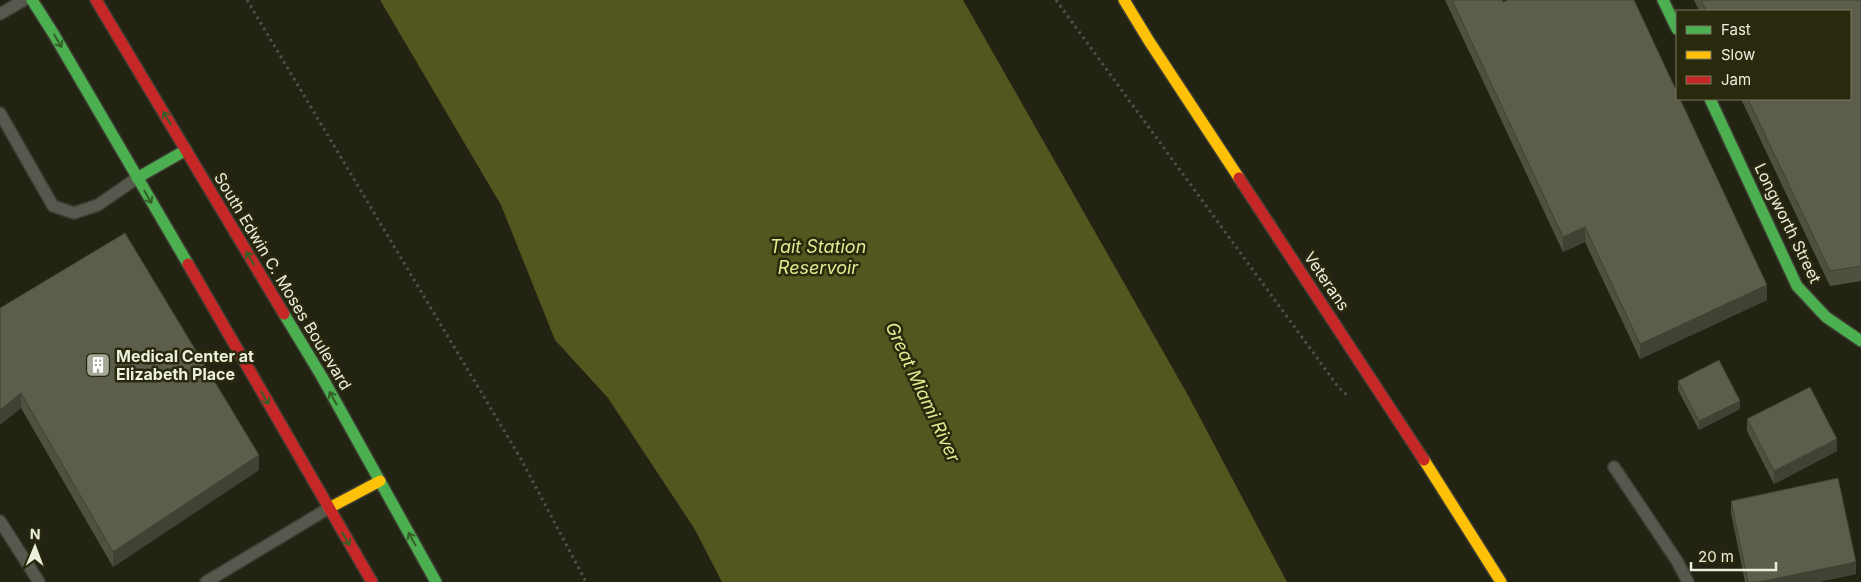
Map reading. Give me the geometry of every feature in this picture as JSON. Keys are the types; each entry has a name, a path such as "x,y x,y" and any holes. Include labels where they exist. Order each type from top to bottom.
{"main road":[{"path":"32,0 372,582"},
{"name":"South Edwin C. Moses Boulevard","path":"96,0 322,377 436,582"},
{"name":"Veterans","path":"1124,0 1154,49 1376,385 1501,582"},
{"path":"1663,0 1676,27"},
{"name":"Longworth Street","path":"1710,100 1797,286 1813,307 1840,329 1861,341"},
{"path":"137,178 186,150"},
{"path":"329,508 380,481"}],"lane":[{"path":"0,14 24,0"},
{"path":"0,113 53,206 74,213 98,205 137,178"},
{"path":"1614,467 1677,560 1688,582"},
{"path":"206,582 329,508"},
{"path":"0,521 39,582"}],"path":[{"path":"247,0 521,459 586,582"},
{"path":"1056,0 1339,388 1352,399"}],"water":[{"name":"Tait Station Reservoir","path":"380,0 963,0 1189,397 1287,582 722,582 694,528 608,398 555,340 501,205"}],"building":[{"path":"1452,0 1502,0 1503,2 1508,0 1634,0 1676,90 1676,100 1680,100 1767,285 1640,344 1585,227 1563,237"},
{"path":"1701,0 1861,0 1861,266 1830,271 1748,100 1851,100 1851,10 1706,10"},
{"name":"Medical Center at Elizabeth Place","path":"125,233 259,455 113,552 21,393 0,410 0,308"},
{"path":"1719,360 1740,401 1699,421 1678,381"},
{"path":"1810,387 1837,439 1774,471 1747,419"},
{"path":"1838,478 1856,562 1759,582 1748,582 1731,501"}],"traffic: fast":[{"path":"32,0 188,264"},
{"path":"1663,0 1676,27"},
{"path":"1710,100 1797,286 1826,317 1861,341"},
{"path":"137,178 186,150"},
{"path":"284,314 322,377 436,582"}],"traffic: slow":[{"path":"1124,0 1239,178"},
{"path":"1424,460 1501,582"},
{"path":"329,508 380,481"}],"traffic: jam":[{"path":"96,0 284,314"},
{"path":"1239,178 1424,460"},
{"path":"188,264 372,582"}],"place":[{"name":"Medical Center at Elizabeth Place","path":"98,365"}],"water label":[{"name":"Great Miami River","path":"923,392"}]}
